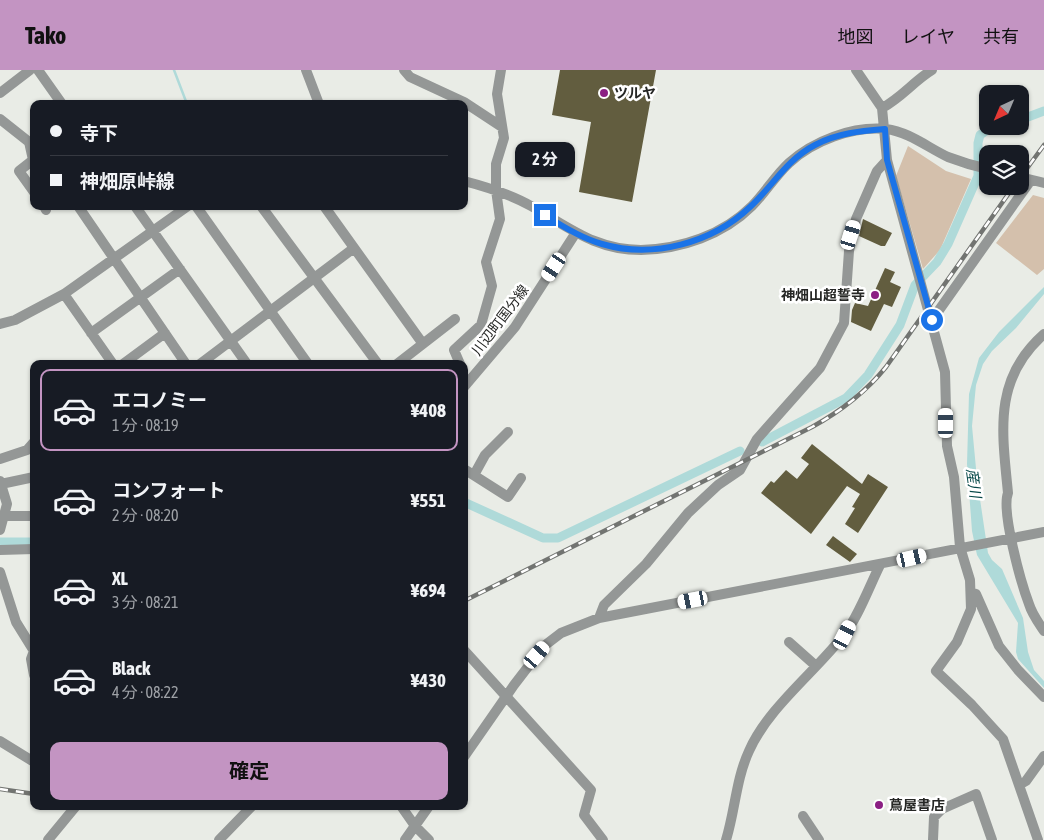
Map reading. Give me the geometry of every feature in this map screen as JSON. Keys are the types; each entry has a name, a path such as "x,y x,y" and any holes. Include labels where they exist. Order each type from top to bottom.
{"street":[{"path":"0,93 30,70"},
{"path":"38,70 59,100"},
{"path":"306,70 318,100"},
{"path":"404,70 410,77 460,100"},
{"path":"458,360 454,350 481,325 492,286 486,262 500,219 496,190 496,164 504,138 497,94 501,70"},
{"path":"856,70 882,108 887,160 945,372 947,446 954,477 970,580 971,610 965,626 936,671 972,705 1002,739 1038,840"},
{"path":"882,108 892,102 918,78 932,70"},
{"path":"468,105 502,128"},
{"path":"0,119 29,142 30,146"},
{"path":"468,182 496,190 530,205 576,234 601,244 628,249 654,249 690,242 710,235 743,213 789,163 815,144 844,134 885,129 908,135 948,157 979,166"},
{"path":"599,618 604,604 646,564 688,513 718,485 740,470 756,439 820,368 844,323 849,251 856,219 877,171 887,160"},
{"path":"30,162 19,171 30,186"},
{"path":"932,320 1031,180 1044,183"},
{"path":"81,210 183,360"},
{"path":"138,210 245,360"},
{"path":"0,324 15,320 64,294 182,210"},
{"path":"199,210 305,360"},
{"path":"264,210 375,360"},
{"path":"327,210 423,344"},
{"name":"川辺町国分線","path":"468,382 515,327 576,234"},
{"path":"206,360 316,279 354,248"},
{"path":"91,333 180,268"},
{"path":"64,294 110,360"},
{"path":"402,360 456,319"},
{"path":"129,360 165,333"},
{"path":"1044,334 1020,360 1007,388 1004,408 1003,442 1008,493 1005,500 1009,538 1029,604 1044,631"},
{"path":"474,475 486,455 508,432"},
{"path":"0,459 27,450 30,447"},
{"path":"468,471 508,497 521,478"},
{"path":"0,530 7,504 0,483 30,479"},
{"path":"5,516 30,516"},
{"path":"468,751 537,655 553,638 570,629 599,618 1044,532"},
{"path":"0,550 30,550"},
{"path":"726,840 734,815 737,786 749,750 778,708 845,635 880,565"},
{"path":"0,572 16,622 30,645"},
{"path":"971,593 976,594 999,646 1018,670 1044,697"},
{"path":"789,642 816,666"},
{"path":"468,654 591,790 584,815 603,840"},
{"path":"0,741 30,760"},
{"path":"1019,785 1026,781 1044,756"},
{"path":"933,840 934,817 942,809 976,794 992,840"},
{"path":"48,840 73,810"},
{"path":"219,840 248,810"},
{"path":"403,810 429,840"},
{"path":"405,840 426,810"},
{"path":"802,816 819,840"}],"shaded area":[{"path":"908,146 946,171 971,179 940,250 923,269 896,176"},
{"path":"1033,195 1044,198 1044,269 1037,275 996,243"}],"water":[{"name":"産川","path":"1044,287 1044,294 1016,328 992,351 983,364 976,385 972,426 977,479 988,553 992,560 1002,569 1023,618 1028,652 1034,670 1044,681 1044,688 1018,659 1016,652 1018,623 977,555 972,531 967,464 969,394 979,358 999,332"}],"building":[{"path":"560,70 656,70 632,202 579,192 591,122 552,115"},
{"path":"863,219 892,233 885,246 859,236"},
{"path":"885,268 895,272 890,282 901,287 892,307 884,304 871,331 851,322 852,310 855,303 868,306"},
{"path":"812,444 862,484 868,474 888,487 858,533 845,524 855,508 852,507 860,494 847,486 811,534 761,493 771,481 774,483 786,470 797,479 809,464 801,458"},
{"path":"833,536 857,554 850,562 826,545"}],"waterway":[{"path":"174,70 185,100"},
{"path":"1029,117 1044,111"},
{"path":"762,442 846,398 868,375 900,325 915,285 937,262 948,244 978,176 978,143 980,135"},
{"path":"468,504 543,538 558,538 740,451"},
{"path":"1,542 30,542"}],"railway":[{"path":"1029,166 1044,145"},
{"path":"468,599 812,427 843,408 870,385 886,367 1008,195"},
{"path":"0,789 30,793"}],"place":[{"name":"ツルヤ","path":"604,93"},
{"name":"神畑山超誓寺","path":"875,295"},
{"name":"蔦屋書店","path":"879,805"}],"route":[{"path":"545,215 576,234 614,247 641,250 690,242 710,235 743,213 789,163 815,144 844,134 885,129 887,160 932,320"}]}
